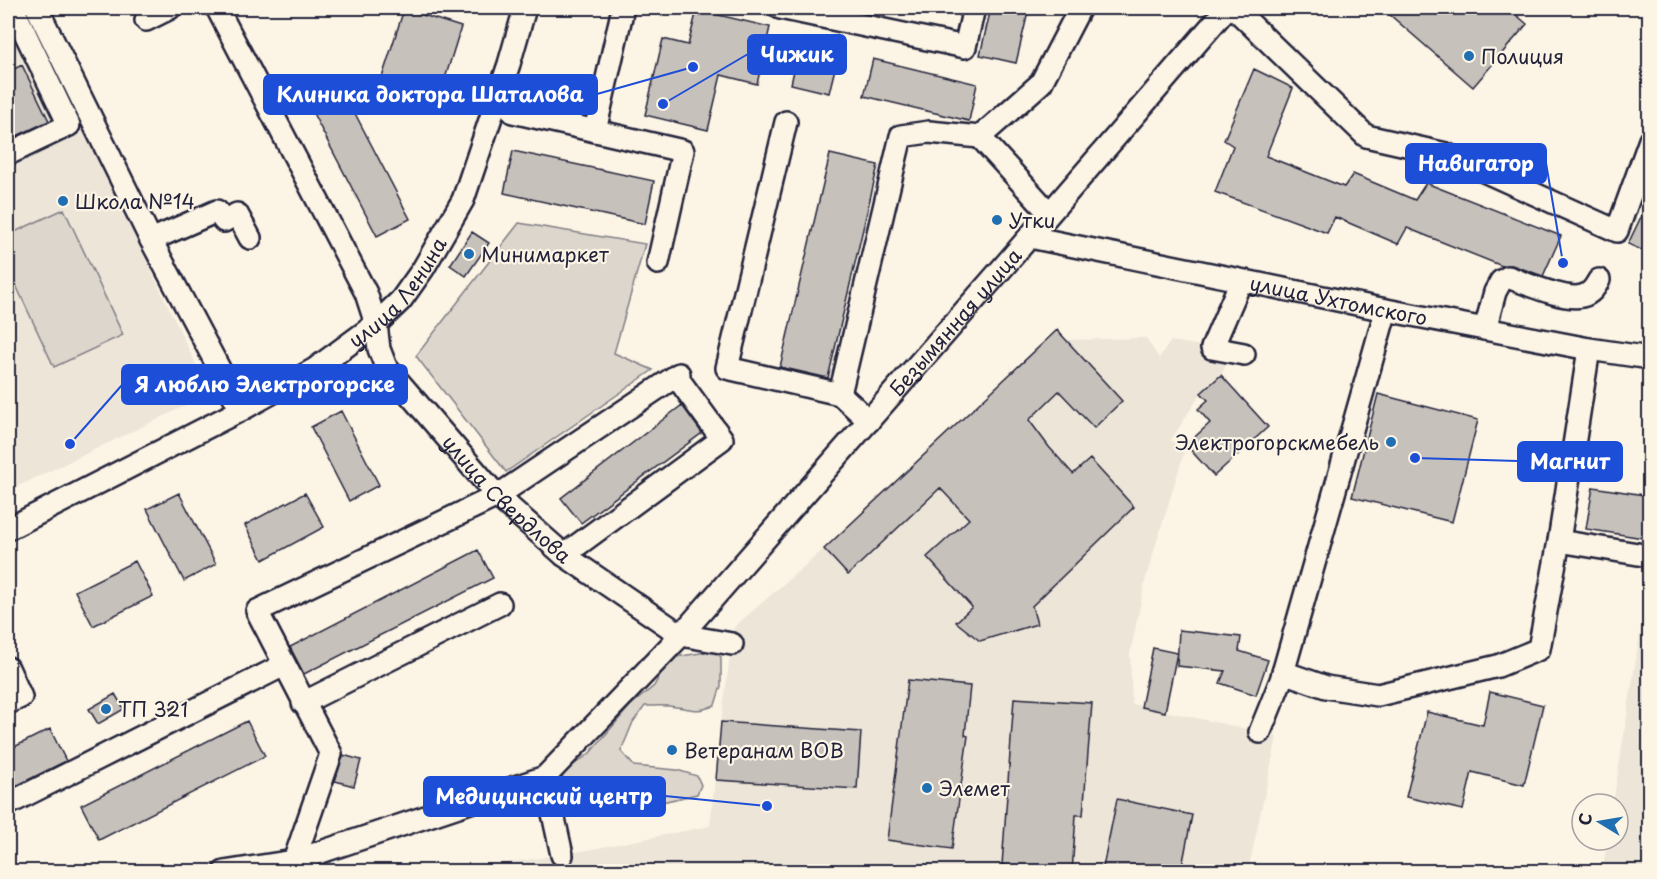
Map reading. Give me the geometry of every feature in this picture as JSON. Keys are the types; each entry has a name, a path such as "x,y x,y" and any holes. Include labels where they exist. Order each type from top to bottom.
{"street":[{"path":"8,154 69,124 13,8"},
{"path":"37,8 151,240 241,410"},
{"path":"146,20 170,8"},
{"name":"улица Свердлова","path":"217,8 366,293 376,324 379,349 386,367 498,496 564,555 681,635"},
{"name":"улица Ленина","path":"8,529 241,410 315,369 376,324 401,300 423,269 463,200 509,64 525,8"},
{"path":"595,131 623,8"},
{"path":"780,8 965,47 974,8"},
{"path":"980,137 1041,83 1080,8"},
{"name":"Безымянная улица","path":"545,777 681,635 1030,237 1048,213 1227,8"},
{"path":"1234,8 1366,136 1446,154 1617,231 1648,147"},
{"path":"513,112 683,151 658,263"},
{"path":"786,122 727,368 840,394 869,421"},
{"path":"840,394 901,136 929,132 980,137 1048,213"},
{"path":"151,240 217,211 224,221 237,214 250,238"},
{"name":"улица Ухтомского","path":"1030,237 1386,310 1589,349 1650,358"},
{"path":"1485,329 1495,292 1501,281 1509,277 1532,287 1566,296 1582,297 1593,290 1599,280"},
{"path":"1241,281 1212,348 1244,354"},
{"path":"1260,732 1283,672 1386,310"},
{"path":"1283,672 1326,687 1378,695 1498,666 1539,649 1589,349"},
{"path":"290,866 331,754 257,611 498,496 677,375 722,439 564,555"},
{"path":"1558,541 1650,556"},
{"path":"303,703 500,604"},
{"path":"681,635 732,644"},
{"path":"8,804 284,665"},
{"path":"8,668 21,697 8,703"},
{"path":"224,872 290,866 545,777 562,855"}],"shaded area":[{"name":"Школа №14","path":"8,8 26,8 210,394 8,491"},
{"path":"64,209 123,335 54,367 8,268 8,235"},
{"path":"519,223 645,244 614,353 653,370 506,472 416,356"},
{"path":"1057,330 1066,340 1146,338 1159,358 1171,341 1233,351 1221,375 1201,393 1171,440 1184,453 1146,577 1130,654 1132,704 1277,737 1248,871 439,872 562,855 710,826 734,627 824,549"},
{"path":"1644,608 1650,608 1650,871 1603,866 1606,852 1630,852 1630,792 1615,792"},
{"path":"713,651 721,657 721,686 715,705 696,710 645,706 633,722 621,751 634,766 677,770 697,776 701,785 697,794 618,812 577,807 557,808 555,778 589,754 630,706 654,686 669,658"}],"building":[{"path":"991,8 1029,8 1016,63 980,55"},
{"name":"Полиция","path":"1382,8 1508,8 1527,24 1473,87"},
{"path":"404,9 461,27 435,111 377,93"},
{"path":"697,10 770,27 757,84 721,75 708,130 645,115 663,39 688,45"},
{"path":"801,39 840,48 829,93 791,84"},
{"path":"873,59 977,84 969,121 864,96"},
{"path":"22,65 49,121 8,140 8,72"},
{"path":"1254,69 1293,88 1266,156 1344,187 1353,174 1415,200 1426,183 1561,236 1543,276 1512,265 1502,266 1407,228 1398,244 1335,217 1327,233 1215,192 1233,146 1224,140"},
{"path":"336,77 410,219 377,236 303,94"},
{"path":"513,151 654,181 645,224 504,193"},
{"path":"830,154 878,165 828,378 780,367"},
{"path":"1650,198 1650,254 1628,244"},
{"name":"Минимаркет","path":"472,232 489,243 466,276 450,265"},
{"path":"1057,330 1122,401 1094,428 1059,391 1029,420 1073,474 1090,459 1134,507 1032,606 1037,624 980,641 956,622 972,607 927,557 969,519 940,488 848,575 824,549"},
{"path":"1221,375 1268,427 1214,476 1186,445 1210,423 1198,409 1208,400 1201,393"},
{"path":"1378,394 1478,420 1452,522 1352,497"},
{"path":"682,405 702,433 581,523 561,498"},
{"path":"341,411 379,485 349,501 311,427"},
{"path":"1593,487 1650,496 1650,539 1586,529"},
{"path":"179,493 216,564 184,581 147,509"},
{"path":"305,493 324,527 263,560 245,525"},
{"path":"478,550 493,578 304,674 290,647"},
{"path":"135,561 153,596 93,626 75,591"},
{"path":"1179,630 1241,637 1239,651 1268,660 1256,695 1220,683 1225,671 1177,666"},
{"path":"1153,648 1177,653 1165,712 1141,707"},
{"name":"Элемет","path":"908,680 970,686 965,735 968,736 952,849 887,840"},
{"path":"1490,692 1543,705 1524,785 1472,772 1463,810 1406,797 1427,712 1483,725"},
{"name":"ТП 321","path":"115,694 124,709 98,724 89,709"},
{"path":"1014,698 1092,703 1083,815 1076,815 1072,872 1017,872 1018,867 1002,865"},
{"path":"247,721 265,756 99,840 81,805"},
{"path":"721,722 861,732 857,789 716,780"},
{"path":"50,729 66,761 8,790 8,750"},
{"path":"343,755 361,760 354,786 335,781"},
{"path":"1117,799 1192,815 1181,872 1102,872"}],"place":[{"name":"Полиция","path":"1469,56"},
{"name":"Клиника доктора Шаталова","path":"693,67"},
{"name":"Чижик","path":"663,104"},
{"name":"Школа №14","path":"63,201"},
{"name":"Утки","path":"997,220"},
{"name":"Минимаркет","path":"469,254"},
{"name":"Навигатор","path":"1563,263"},
{"name":"Электрогорскмебель","path":"1391,442"},
{"name":"Я люблю Электрогорске","path":"70,444"},
{"name":"Магнит","path":"1415,458"},
{"name":"ТП 321","path":"106,709"},
{"name":"Ветеранам ВОВ","path":"672,750"},
{"name":"Элемет","path":"927,788"},
{"name":"Медицинский центр","path":"767,806"}]}
